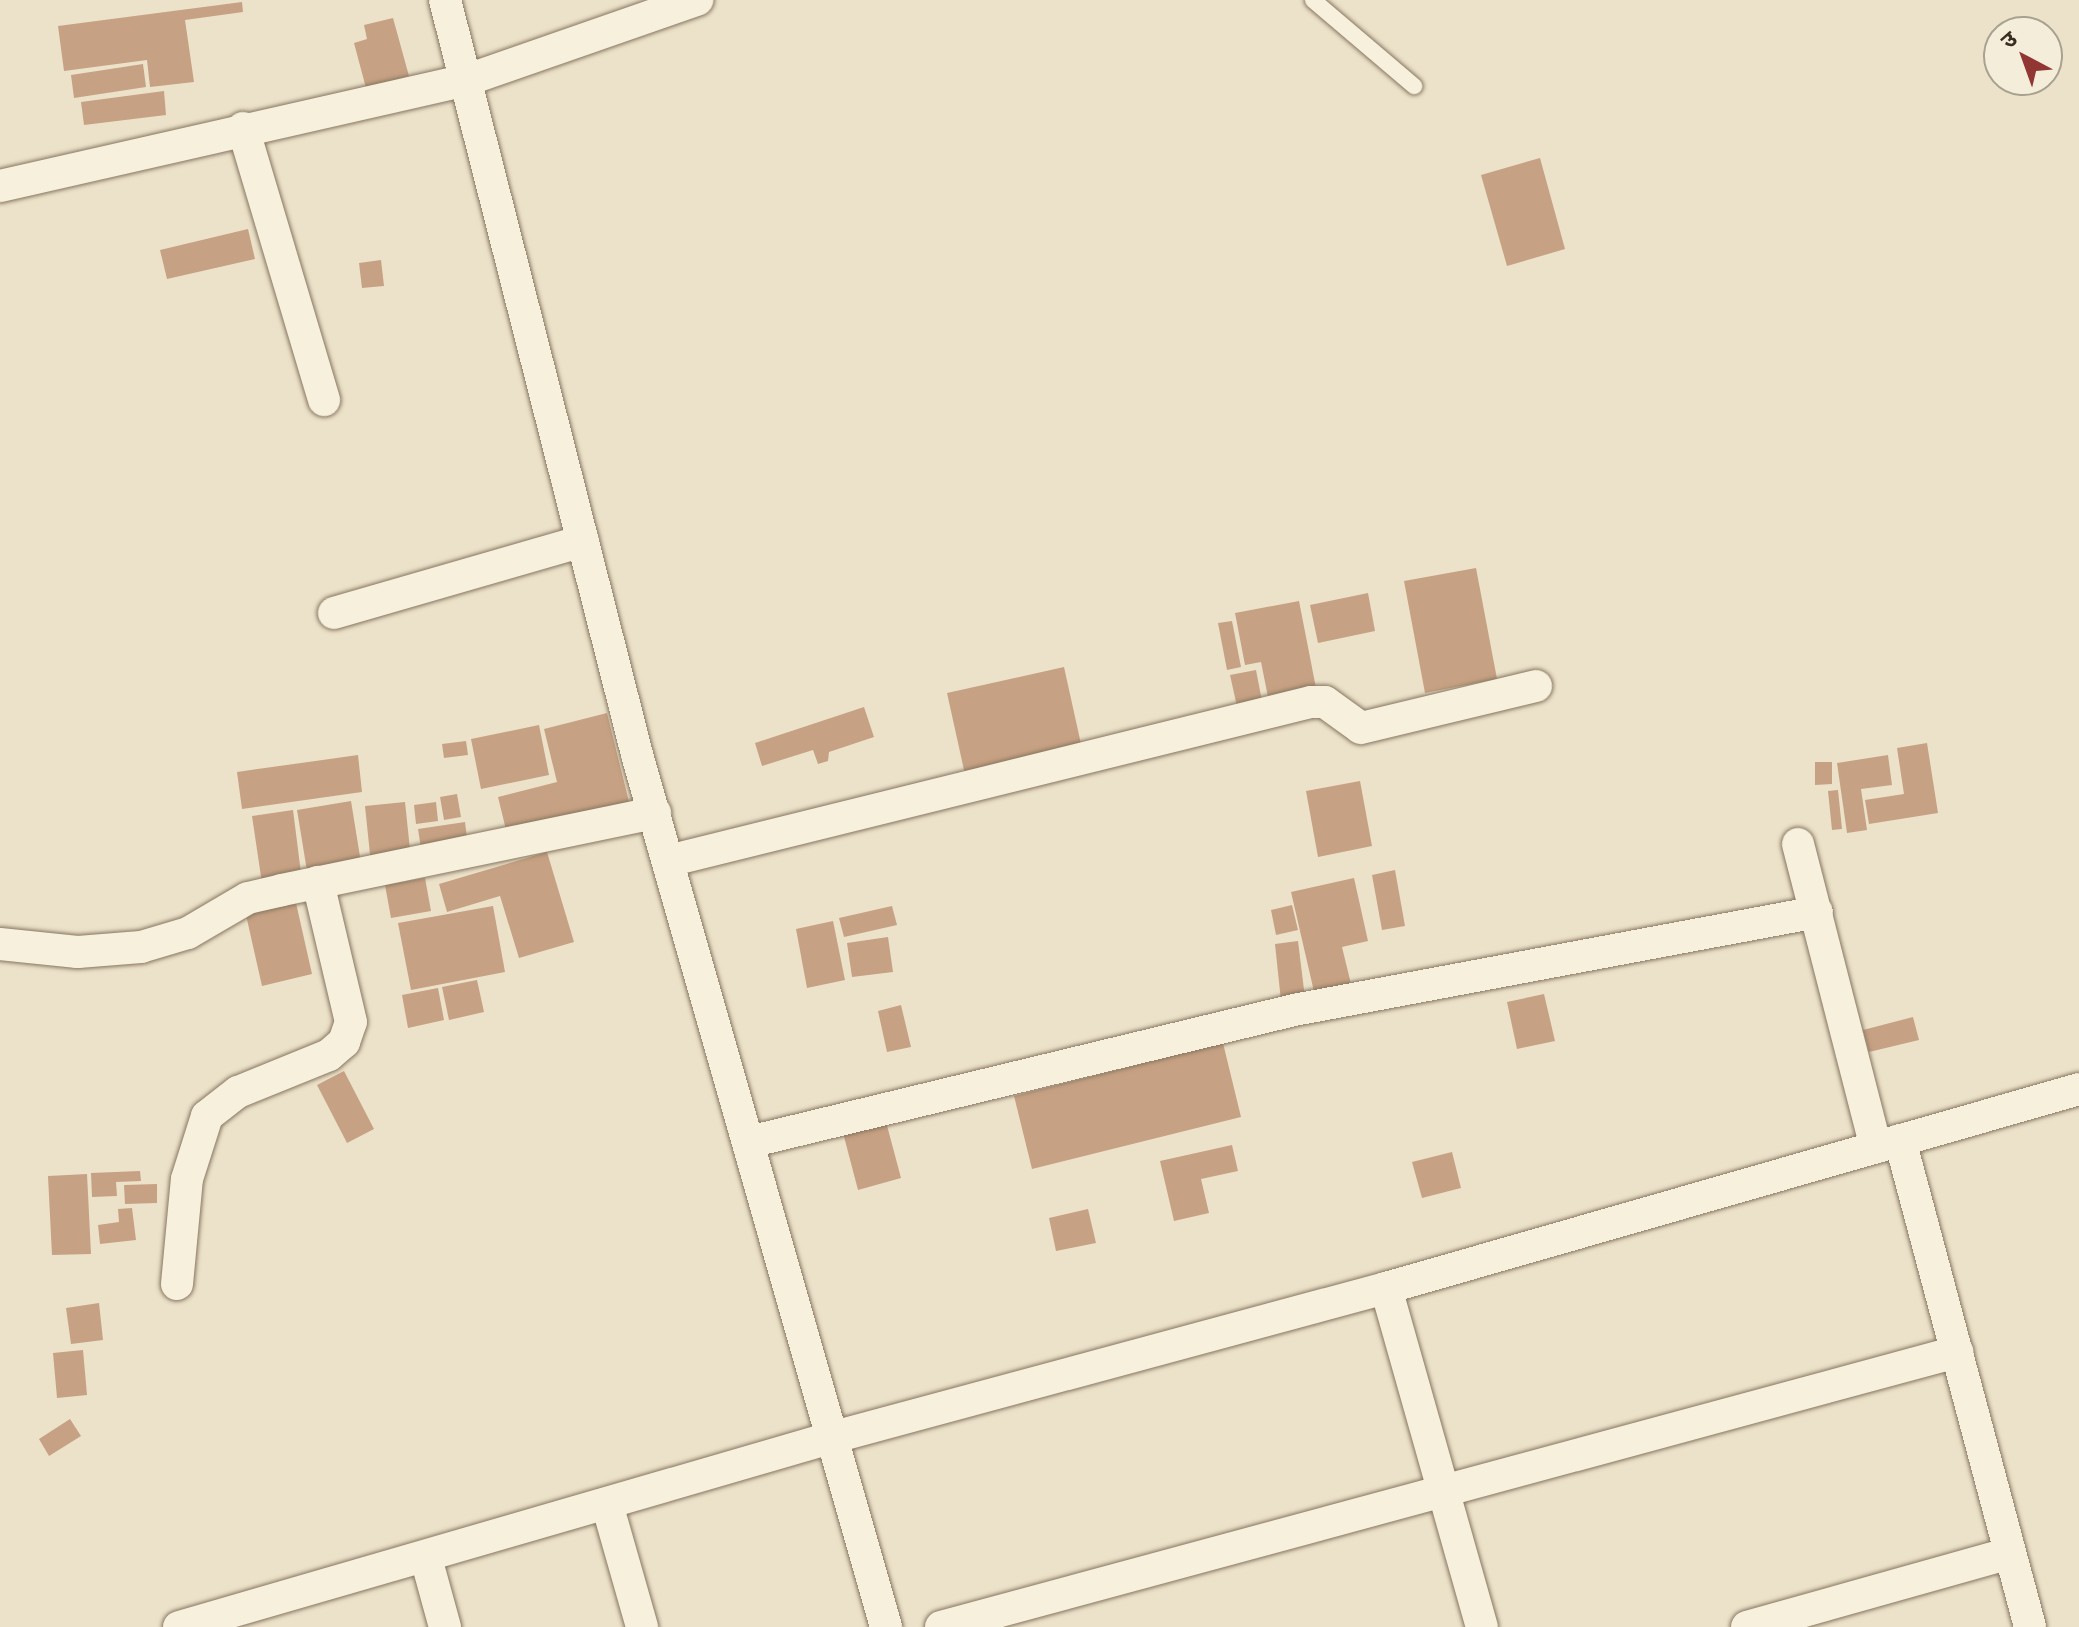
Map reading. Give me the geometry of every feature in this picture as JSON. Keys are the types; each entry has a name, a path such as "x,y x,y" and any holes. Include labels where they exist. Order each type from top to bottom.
{"street":[{"path":"445,0 668,861 886,1627"},
{"path":"0,186 243,128 467,80 697,0"},
{"path":"243,128 324,400"},
{"path":"334,613 583,541"},
{"path":"668,861 1311,702 1325,702 1361,728 1536,686"},
{"path":"0,944 78,952 141,947 188,933 248,898 655,813"},
{"path":"1798,844 1888,1143 1957,1352 2030,1627"},
{"path":"177,1284 187,1179 207,1116 238,1092 329,1055 344,1042 351,1022 318,882"},
{"path":"749,1142 1294,1010 1817,912"},
{"path":"179,1627 426,1558 834,1437 1386,1288 2079,1089"},
{"path":"1386,1288 1482,1627"},
{"path":"941,1627 1443,1488 1957,1352"},
{"path":"607,1504 642,1627"},
{"path":"1747,1627 2010,1553"},
{"path":"426,1558 445,1627"}],"lane":[{"path":"1313,0 1414,86"}],"building":[{"path":"242,2 243,12 185,20 194,82 150,87 147,60 64,71 58,26"},
{"path":"393,18 409,76 366,88 354,43 367,39 364,25"},
{"path":"143,64 146,87 74,98 71,75"},
{"path":"164,91 166,115 84,125 81,102"},
{"path":"1540,158 1565,249 1507,266 1481,175"},
{"path":"248,229 255,259 167,279 160,250"},
{"path":"381,260 384,286 362,288 359,263"},
{"path":"1476,568 1497,679 1425,693 1404,581"},
{"path":"1368,593 1375,631 1318,643 1310,605"},
{"path":"1299,601 1316,688 1268,697 1261,662 1245,665 1235,613"},
{"path":"1232,621 1241,667 1227,670 1218,623"},
{"path":"1064,667 1083,753 966,779 947,693"},
{"path":"1256,670 1263,706 1238,711 1230,675"},
{"path":"864,707 874,737 829,752 828,761 818,764 813,750 762,766 755,743"},
{"path":"607,713 632,814 508,838 498,797 557,782 544,729"},
{"path":"539,725 549,775 481,789 471,739"},
{"path":"466,741 468,755 444,758 442,744"},
{"path":"1927,743 1938,813 1869,824 1865,800 1904,794 1897,748"},
{"path":"358,755 362,792 242,809 237,772"},
{"path":"1888,755 1892,785 1861,789 1867,830 1847,833 1837,763"},
{"path":"1815,762 1832,762 1832,784 1815,785"},
{"path":"1360,781 1372,846 1318,857 1306,791"},
{"path":"1838,790 1842,829 1832,830 1828,791"},
{"path":"457,794 461,817 444,820 440,797"},
{"path":"351,801 362,869 308,877 297,810"},
{"path":"405,802 411,859 371,864 365,806"},
{"path":"436,802 438,821 416,824 414,805"},
{"path":"293,810 302,881 263,890 252,816"},
{"path":"465,822 468,846 422,855 418,829"},
{"path":"547,852 574,942 519,958 500,896 447,912 439,884"},
{"path":"1395,870 1405,926 1382,930 1372,875"},
{"path":"425,878 431,911 391,918 385,885"},
{"path":"1354,878 1368,941 1342,947 1352,988 1315,996 1291,892"},
{"path":"296,903 312,974 262,986 246,915"},
{"path":"1292,905 1298,930 1276,935 1271,910"},
{"path":"493,906 505,972 411,990 398,923"},
{"path":"892,906 897,925 844,937 839,918"},
{"path":"833,921 845,980 807,988 796,929"},
{"path":"888,937 893,972 852,977 847,943"},
{"path":"1298,941 1305,998 1281,1001 1275,944"},
{"path":"477,980 484,1012 449,1020 442,987"},
{"path":"438,988 444,1020 408,1028 402,995"},
{"path":"1544,994 1555,1041 1517,1049 1507,1002"},
{"path":"901,1005 911,1047 887,1052 878,1011"},
{"path":"1913,1017 1919,1040 1869,1052 1863,1030"},
{"path":"1223,1043 1241,1117 1032,1169 1014,1096"},
{"path":"344,1071 374,1129 347,1143 317,1085"},
{"path":"885,1118 901,1178 858,1190 842,1129"},
{"path":"1232,1145 1238,1171 1201,1179 1209,1213 1174,1221 1160,1161"},
{"path":"1452,1152 1461,1188 1422,1198 1412,1162"},
{"path":"140,1171 141,1181 116,1182 117,1196 92,1197 91,1173"},
{"path":"87,1174 91,1254 52,1255 48,1176"},
{"path":"157,1184 157,1203 125,1204 124,1185"},
{"path":"132,1208 136,1240 100,1244 98,1225 119,1222 118,1209"},
{"path":"1088,1209 1096,1243 1056,1251 1049,1218"},
{"path":"99,1303 103,1340 71,1344 66,1308"},
{"path":"83,1350 87,1395 57,1398 53,1353"},
{"path":"70,1419 81,1436 49,1456 39,1439"}]}
